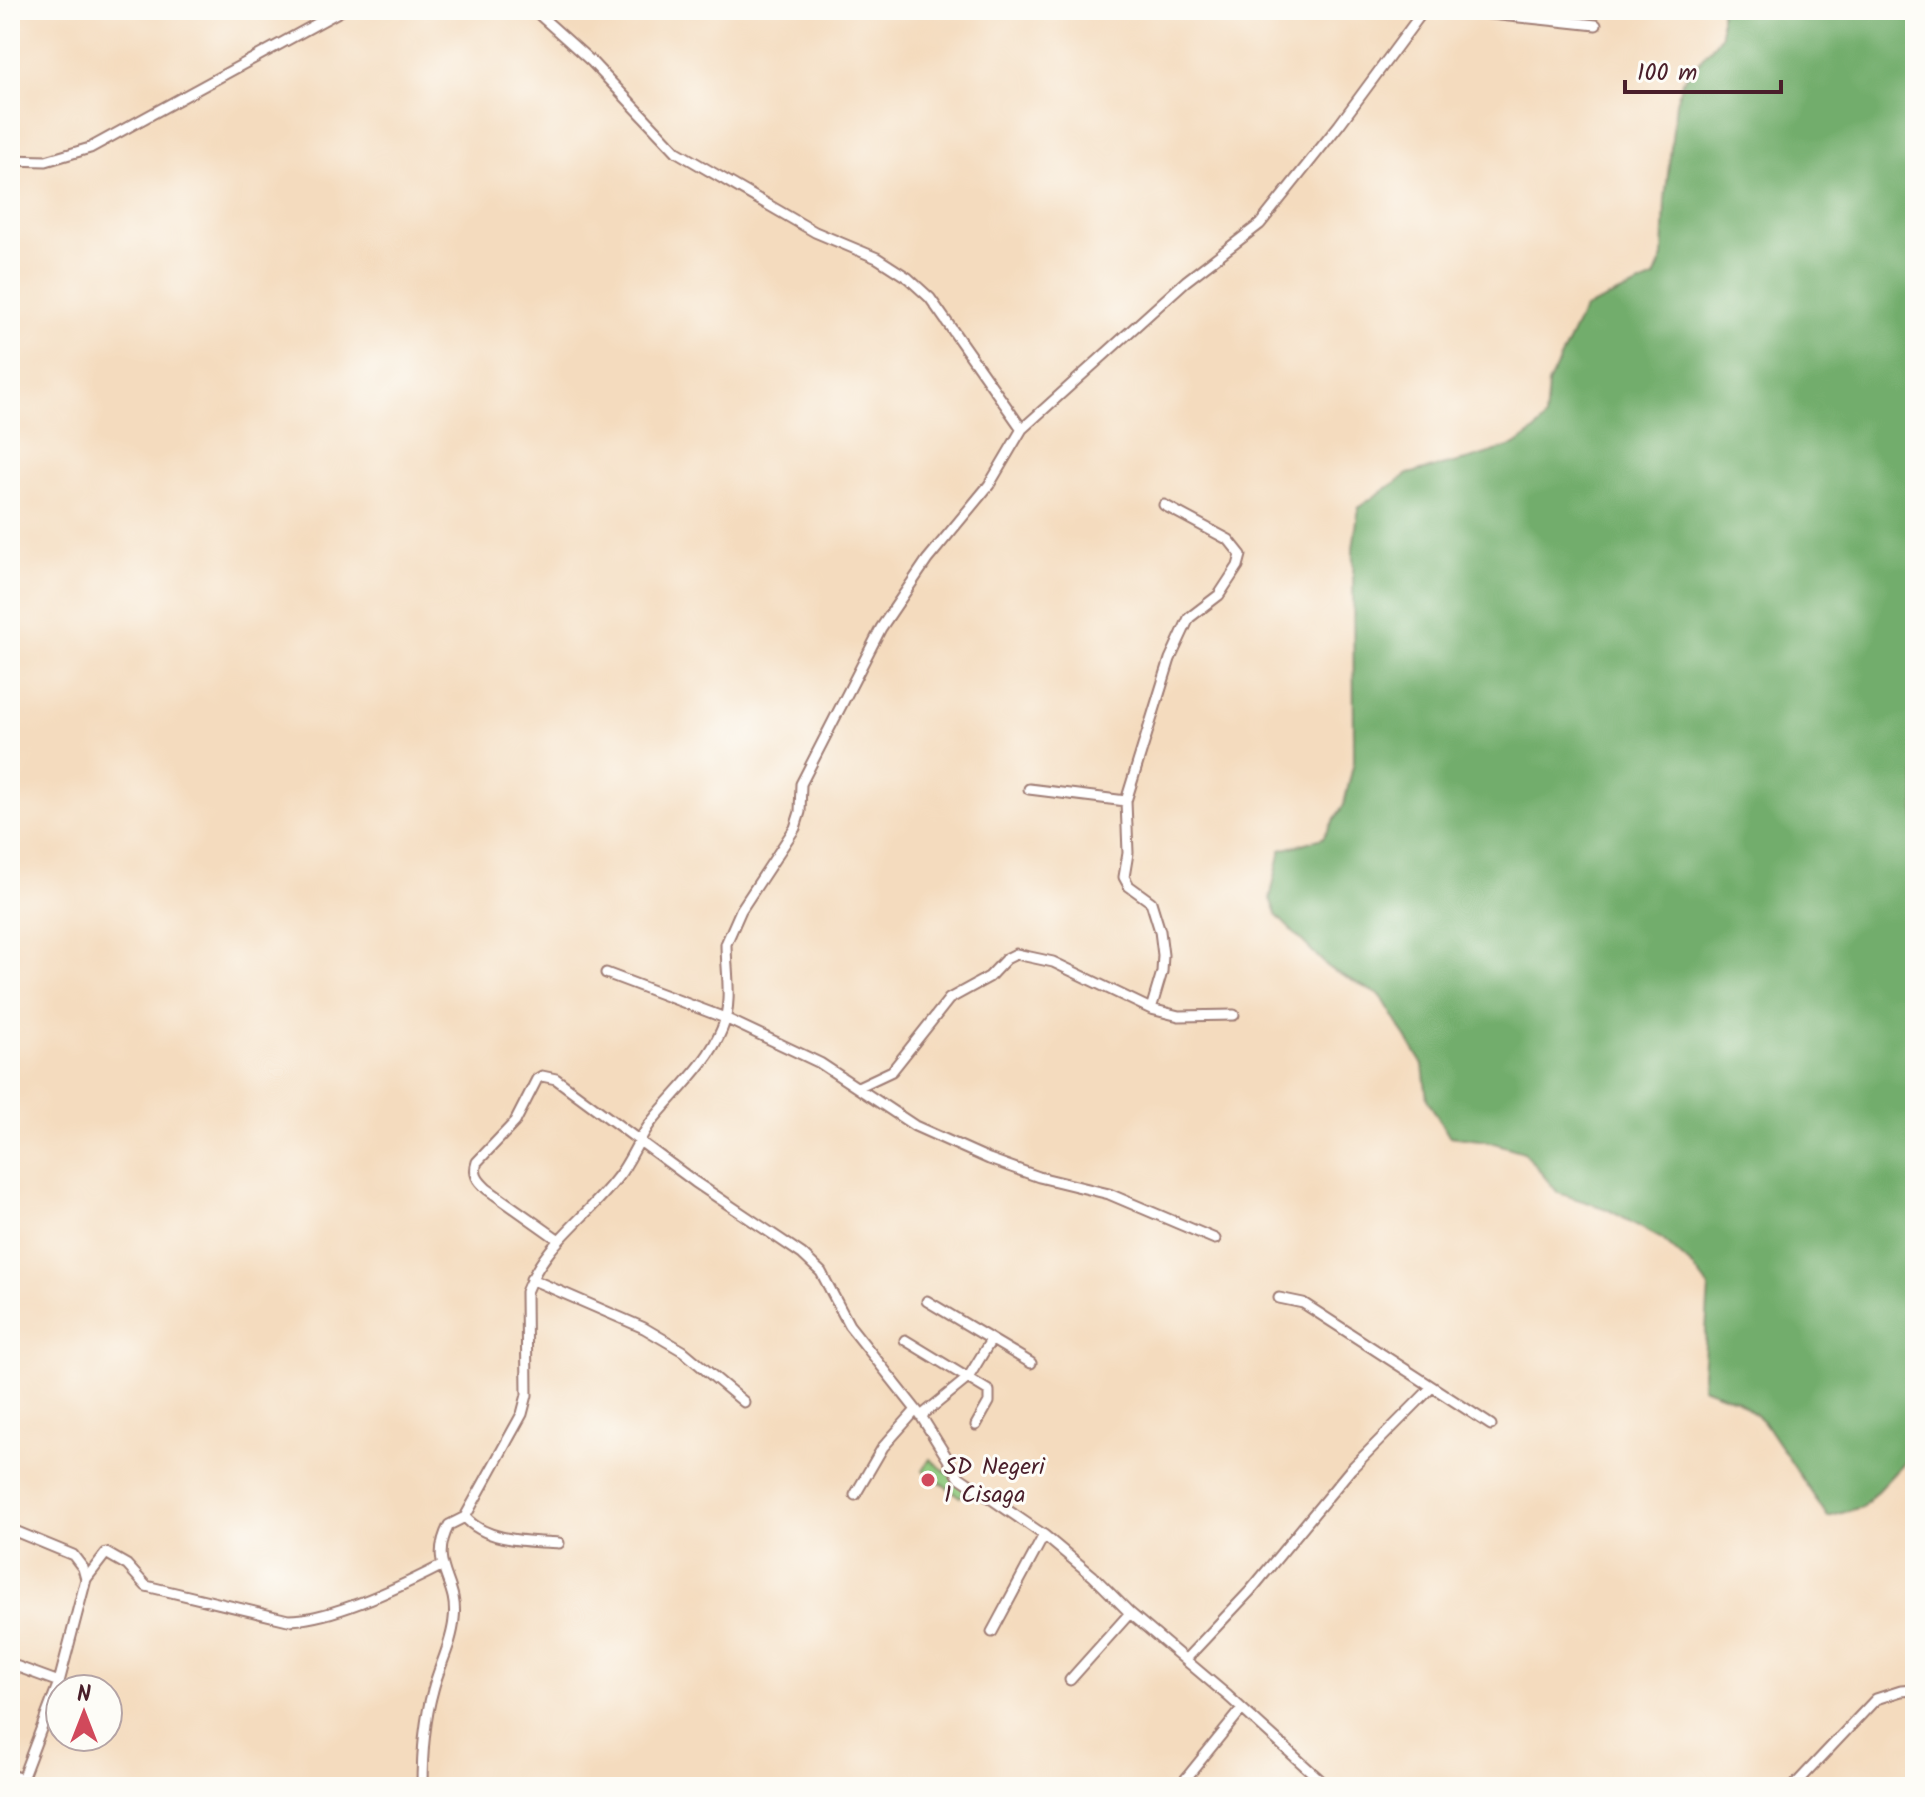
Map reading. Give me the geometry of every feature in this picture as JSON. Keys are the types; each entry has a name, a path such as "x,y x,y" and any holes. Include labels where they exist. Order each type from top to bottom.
{"street":[{"path":"10,160 46,161 90,148 342,10"},
{"path":"534,10 592,62 677,152 815,232 877,258 908,278 930,298 1022,429"},
{"path":"422,1787 422,1748 427,1713 454,1620 452,1592 441,1566 440,1548 449,1525 465,1517 525,1405 526,1292 531,1279 546,1252 617,1178 639,1141 722,1030 728,1005 728,934 795,828 800,812 801,784 881,628 927,560 989,485 1022,429 1186,281 1260,224 1339,125 1424,10"},
{"path":"1453,10 1596,25"},
{"path":"1151,1009 1162,972 1163,955 1151,902 1129,886 1124,877 1128,853 1126,801 1170,659 1189,618 1219,595 1238,566 1241,555 1229,540 1164,505"},
{"path":"1029,789 1126,801"},
{"path":"858,1087 892,1071 949,999 989,977 1006,959 1016,954 1053,962 1151,1009 1179,1016 1234,1015"},
{"path":"606,973 725,1018 833,1070 915,1126 989,1159 1039,1177 1109,1194 1215,1239"},
{"path":"559,1240 487,1189 478,1181 475,1169 477,1162 521,1114 537,1079 547,1076 556,1079 766,1232 802,1254 821,1272 849,1325 918,1413 964,1482 1044,1535 1093,1576 1130,1613 1186,1659 1328,1787"},
{"path":"531,1279 644,1328 683,1351 744,1402"},
{"path":"1279,1298 1303,1303 1491,1425"},
{"path":"927,1301 1031,1363"},
{"path":"905,1340 989,1394 989,1402 976,1425"},
{"path":"855,1495 883,1447 918,1413 968,1378 991,1340"},
{"path":"1186,1659 1250,1591 1351,1469 1431,1388"},
{"path":"465,1517 482,1531 505,1538 559,1543"},
{"path":"10,1529 73,1555 83,1568 86,1579"},
{"path":"992,1632 1044,1535"},
{"path":"61,1673 86,1579 106,1553 127,1565 146,1586 288,1620 301,1620 355,1603 441,1566"},
{"path":"1070,1680 1130,1613"},
{"path":"10,1664 44,1676"},
{"path":"1793,1787 1876,1699 1886,1694 1915,1690"},
{"path":"1179,1787 1242,1709"},
{"path":"10,1775 21,1783 44,1722"}],"green space":[{"path":"1721,10 1915,10 1915,1451 1862,1507 1828,1517 1764,1422 1737,1400 1702,1387 1709,1288 1693,1267 1662,1239 1607,1209 1558,1193 1524,1152 1487,1141 1449,1136 1427,1099 1423,1065 1381,996 1330,969 1277,916 1270,899 1281,850 1323,838 1344,804 1354,762 1353,548 1359,507 1408,474 1515,445 1536,430 1545,418 1548,384 1584,309 1654,278 1663,257 1665,200 1676,103 1682,82 1721,36"},
{"path":"930,1459 966,1488 960,1497 923,1470"}],"place":[{"name":"SD Negeri 1 Cisaga","path":"928,1480"}]}
